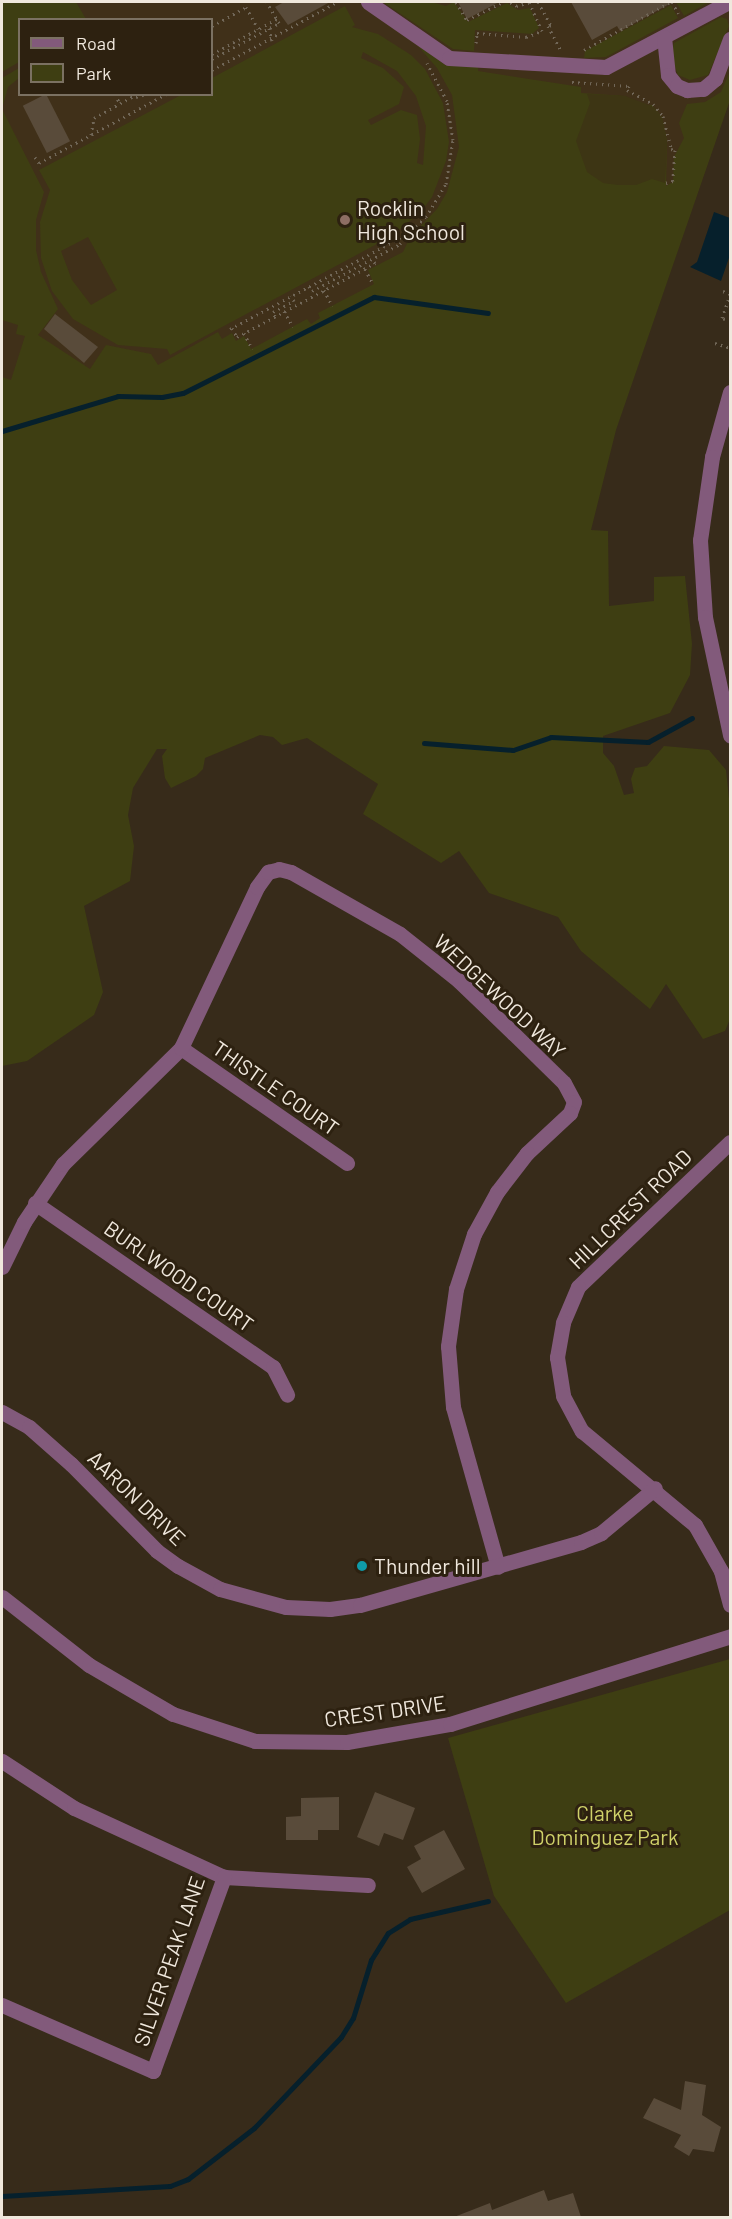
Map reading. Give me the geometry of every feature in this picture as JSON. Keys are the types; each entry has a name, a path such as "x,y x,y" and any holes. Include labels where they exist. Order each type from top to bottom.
{"street":[{"path":"368,2 449,58 606,67 729,2"},
{"path":"664,37 668,75 676,86 687,90 703,89 715,79 730,39"},
{"path":"730,392 712,457 700,540 705,617 724,681 730,735"},
{"name":"WEDGEWOOD WAY","path":"2,1267 35,1203 63,1164 181,1048 260,881 268,872 279,868 400,934 459,981 571,1091 574,1102 570,1113 527,1153 484,1212 464,1261 452,1317 448,1346 453,1407 498,1567"},
{"name":"THISTLE COURT","path":"181,1048 347,1163"},
{"name":"HILLCREST ROAD","path":"730,1142 578,1287 563,1323 557,1357 563,1396 582,1431 655,1488 695,1525 721,1571 730,1605"},
{"name":"BURLWOOD COURT","path":"35,1203 273,1366 287,1395"},
{"name":"AARON DRIVE","path":"2,1412 29,1427 71,1464 157,1551 199,1580 241,1596 286,1606 330,1610 389,1598 498,1567 601,1533 655,1488"},
{"name":"CREST DRIVE","path":"2,1598 89,1665 173,1714 255,1741 347,1742 450,1724 730,1636"},
{"name":"SILVER PEAK LANE","path":"2,1761 74,1808 225,1877 153,2071 2,2005"},
{"path":"225,1877 368,1885"}],"path":[{"path":"213,53 258,29 279,22 267,2"},
{"path":"213,69 338,2"},
{"path":"456,2 467,20 503,2"},
{"path":"508,2 517,6 529,2 543,29"},
{"path":"538,2 564,55"},
{"path":"575,55 670,2"},
{"path":"213,25 246,7 258,29"},
{"path":"268,26 273,36 272,41"},
{"path":"213,58 268,26"},
{"path":"475,52 477,33 526,37 548,26"},
{"path":"309,286 312,291 400,243 437,201 446,184 453,153 447,101 423,57"},
{"path":"570,82 629,86 627,90 652,104 663,116 671,150 675,150 672,181 665,183"},
{"path":"116,96 120,104"},
{"path":"91,135 94,118 137,96"},
{"path":"35,157 39,163 161,96"},
{"path":"372,258 375,263 237,337 231,328 406,234"},
{"path":"364,269 373,284"},
{"path":"324,290 332,306"},
{"path":"723,291 730,295 722,318 725,319"},
{"path":"275,316 273,312 294,301 291,296"},
{"path":"284,311 293,327"},
{"path":"244,333 252,349"},
{"path":"715,343 730,348"}],"shaded area":[{"name":"Rocklin High School","path":"2,2 730,2 730,100 638,364 2,472"}],"green space":[{"path":"2,2 76,2 85,18 18,18 18,63 2,72"},
{"path":"383,2 431,2 446,6 454,2 468,22 507,3 518,10 530,8 539,28 532,34 475,30 474,51 453,49"},
{"path":"676,2 709,2 684,16"},
{"path":"671,5 678,18 606,57 584,58 585,51"},
{"path":"345,6 355,25 352,27 378,34 411,55 425,69 443,103 449,142 446,161 432,197 420,213 390,237 170,355 167,349 118,345 73,319 52,291 41,258 40,222 50,190 39,170 179,96 213,96 213,77","holes":["363,52 397,71 416,96 426,126 423,165 417,163 420,139 417,115 401,110 371,125 368,120 399,104 404,87 383,68 361,58","88,237 117,290 91,305 72,280 61,251"]},
{"path":"721,17 727,19 729,26 708,75 690,80 678,75 671,55 674,43"},
{"path":"417,45 445,65 478,67 478,71 581,87 581,93 625,96 644,106 652,105 662,117 667,141 666,186 673,182 674,157 684,138 679,123 687,104 705,102 721,92 730,71 730,100 616,430 591,530 608,531 609,606 654,601 654,577 685,576 692,644 690,675 670,713 603,736 603,753 614,766 624,795 634,793 631,779 635,768 647,766 664,746 709,750 726,770 730,808 730,1019 725,1031 703,1039 666,984 650,1009 581,951 558,917 489,893 459,851 441,863 363,814 378,784 307,738 282,745 273,737 260,735 205,758 203,769 196,776 171,788 165,778 162,756 167,749 157,749 133,788 128,815 134,846 130,881 84,906 103,992 94,1015 27,1061 2,1066 2,377 11,380 25,336 16,334 18,325 2,320 2,109 44,192 36,220 36,250 41,272 58,309 38,335 90,369 106,345 151,354 158,365 218,332 222,339 232,333 236,341 244,336 251,349 307,319 311,324 320,318 318,313 374,284 368,270 403,252 410,237 437,209 447,192 459,147 452,95 437,68"},
{"path":"18,69 18,79 8,87 2,109 2,78"},
{"name":"Clarke Dominguez Park","path":"730,1659 730,1910 566,2003 494,1896 448,1738"}],"sand":[{"path":"587,94 625,96 654,107 662,117 667,141 665,183 652,179 636,185 603,183 587,172 576,141 590,103"}],"water":[{"path":"714,212 730,218 730,255 721,281 690,267 697,262"}],"building":[{"path":"284,2 330,2 288,25 275,7"},
{"path":"458,2 499,2 467,19"},
{"path":"571,2 673,2 620,31 617,26 592,40"},
{"path":"42,96 47,96 70,141 47,153 23,106"},
{"path":"55,314 98,347 84,363 44,329"},
{"path":"375,1792 415,1808 403,1840 384,1833 379,1846 357,1837"},
{"path":"339,1797 339,1830 318,1830 318,1840 286,1840 286,1817 301,1816 301,1798"},
{"path":"444,1830 465,1869 422,1893 407,1867 421,1859 414,1846"},
{"path":"685,2081 706,2085 702,2115 721,2127 714,2152 693,2149 689,2156 674,2147 681,2135 643,2118 654,2098 681,2110"},
{"path":"544,2190 548,2201 573,2193 581,2217 454,2217 490,2203 492,2210"}],"waterway":[{"path":"2,431 118,396 162,397 183,393 374,297 488,313"},
{"path":"424,743 513,750 551,737 648,742 692,718"},
{"path":"2,2196 170,2186 188,2179 254,2128 341,2037 353,2018 371,1960 388,1933 410,1919 488,1901"}],"place":[{"name":"Rocklin High School","path":"345,220"},
{"name":"Thunder hill","path":"362,1566"}]}
